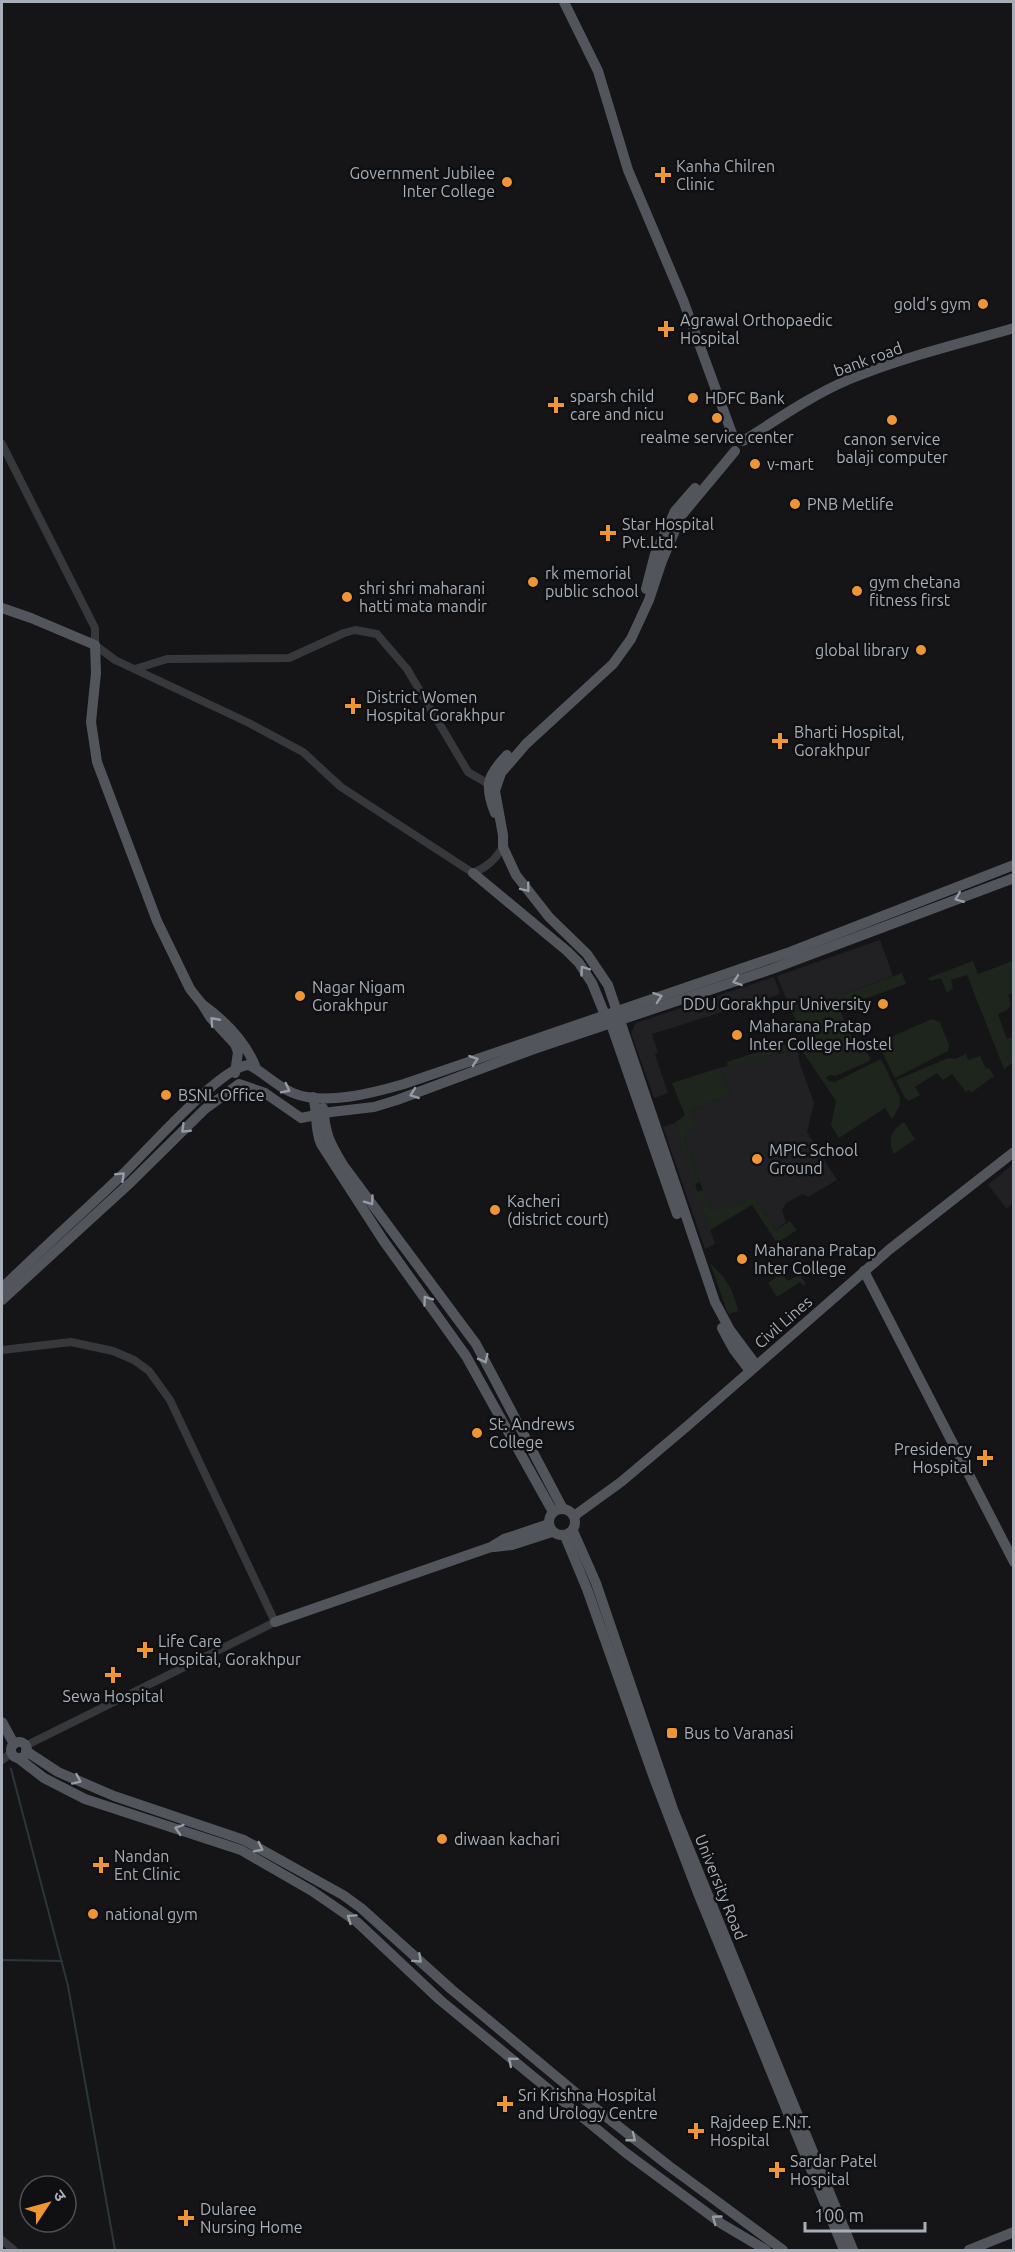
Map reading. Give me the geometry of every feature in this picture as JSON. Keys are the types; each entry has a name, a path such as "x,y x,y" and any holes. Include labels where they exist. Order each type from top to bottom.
{"main road":[{"path":"564,2 598,71 628,170 683,300 736,444"},
{"name":"bank road","path":"492,786 494,769 607,659 625,635 644,596 655,554 675,512 736,444 821,393 850,379 894,363 1014,328"},
{"path":"2,608 95,645 96,673 91,722 97,762 157,921 190,989 210,1017 236,1044 238,1052 234,1070 239,1084"},
{"path":"492,786 489,797 504,835 503,847 516,875 549,917 587,954 608,986 613,1018 715,1302 753,1368"},
{"path":"895,918 1014,865"},
{"path":"472,873 579,963 613,1018"},
{"path":"2,1300 193,1104 234,1070 244,1065 256,1068 276,1084 294,1093 317,1097 346,1097 404,1084 613,1018 1014,878"},
{"path":"202,1004 239,1039 251,1055 256,1068"},
{"path":"301,1118 374,1107 397,1100 613,1018"},
{"path":"239,1084 265,1093 301,1118 316,1132 321,1144 383,1240 466,1356 558,1511"},
{"path":"2,1288 205,1109 239,1084"},
{"path":"317,1097 316,1107 325,1132 343,1165 476,1344 558,1511"},
{"path":"316,1132 319,1115"},
{"name":"Civil Lines","path":"574,1516 621,1482 921,1223 1014,1152"},
{"path":"864,1271 1014,1562"},
{"path":"275,1622 491,1547 504,1539 550,1528 569,1533 576,1522 574,1516 569,1510 558,1511"},
{"path":"550,1528 558,1511"},
{"name":"University Road","path":"569,1533 654,1778 698,1893 843,2250"},
{"name":"University Road","path":"569,1533 596,1583 675,1812 853,2250"},
{"path":"2,1722 16,1752 44,1778 85,1798 241,1850 312,1891 357,1922 440,2001 626,2153 722,2224 766,2250"},
{"path":"16,1752 114,1796 244,1840 343,1895 361,1908 451,1989 590,2104 783,2250"},
{"path":"969,2250 1014,2232"}],"street":[{"path":"2,444 94,627 95,645 115,660 249,723 303,752 341,787 472,873 495,860 503,847"},
{"path":"135,669 167,659 289,658 344,633 355,630 377,634 407,669 468,772 492,786"},
{"path":"2,1350 71,1342 113,1351 134,1360 149,1371 170,1400 275,1622 16,1752"},
{"path":"2,2240 14,2250"}],"shaded area":[{"path":"880,940 893,976 792,1013 777,976"},
{"path":"973,961 978,974 1013,961 1013,993 1008,995 1011,1005 1007,1010 998,1014 1007,1039 1013,1037 1013,1062 1004,1069 967,975 951,980 953,988 947,993 941,978 930,981 928,978"},
{"path":"902,973 906,984 839,1008 859,1053 866,1051 871,1060 836,1076 826,1077 829,1081 835,1082 881,1059 900,1098 900,1105 892,1119 885,1108 839,1138 831,1125 836,1101 801,1049 810,1043 792,1013"},
{"path":"774,977 780,994 652,1034 658,1053 655,1054 668,1093 654,1098 631,1033 636,1023"},
{"path":"932,1019 940,1022 949,1045 948,1051 895,1078 881,1050 881,1044 886,1039"},
{"path":"789,1042 791,1050 728,1067 727,1062"},
{"name":"MPIC School Ground","path":"797,1049 814,1103 807,1132 837,1180 808,1197 803,1194 786,1203 782,1210 786,1222 776,1230 754,1197 711,1213 684,1138 690,1111 731,1094 719,1068"},
{"path":"966,1054 968,1060 980,1056 986,1069 989,1068 994,1076 971,1093 969,1090 966,1092 952,1074 943,1080 937,1073 915,1087 920,1095 909,1101 905,1098 896,1080 948,1058 955,1059"},
{"path":"719,1068 731,1094 690,1111 695,1124 686,1131 684,1138 700,1182 694,1184 675,1123 685,1115 672,1083"},
{"path":"904,1122 915,1139 894,1154 891,1144 893,1132"},
{"path":"675,1123 715,1244 705,1249 663,1127"},
{"path":"1013,1164 1013,1203 1007,1209 988,1185"},
{"path":"703,1190 711,1212 754,1197 776,1230 790,1221 797,1230 777,1243 752,1205 710,1230 697,1192"},
{"path":"710,1263 728,1284 738,1311 728,1314"},
{"path":"782,1273 788,1281 800,1274 806,1284 803,1286 800,1282 777,1297 768,1283"}],"waterway":[{"path":"11,1769 68,1986 115,2250"},
{"path":"2,1960 62,1961"}],"place":[{"name":"Kanha Chilren Clinic","path":"663,175"},
{"name":"Government Jubilee Inter College","path":"507,182"},
{"name":"gold's gym","path":"983,304"},
{"name":"Agrawal Orthopaedic Hospital","path":"666,329"},
{"name":"HDFC Bank","path":"693,398"},
{"name":"sparsh child care and nicu","path":"556,405"},
{"name":"realme service center","path":"717,418"},
{"name":"canon service balaji computer","path":"892,420"},
{"name":"v-mart","path":"755,464"},
{"name":"PNB Metlife","path":"795,504"},
{"name":"Star Hospital Pvt.Ltd.","path":"608,533"},
{"name":"rk memorial public school","path":"533,582"},
{"name":"gym chetana fitness first","path":"857,591"},
{"name":"shri shri maharani hatti mata mandir","path":"347,597"},
{"name":"global library","path":"921,650"},
{"name":"District Women Hospital Gorakhpur","path":"353,706"},
{"name":"Bharti Hospital, Gorakhpur","path":"780,741"},
{"name":"Nagar Nigam Gorakhpur","path":"300,996"},
{"name":"DDU Gorakhpur University","path":"883,1004"},
{"name":"Maharana Pratap Inter College Hostel","path":"737,1035"},
{"name":"BSNL Office","path":"166,1095"},
{"name":"MPIC School Ground","path":"757,1159"},
{"name":"Kacheri (district court)","path":"495,1210"},
{"name":"Maharana Pratap Inter College","path":"742,1259"},
{"name":"St. Andrews College","path":"477,1433"},
{"name":"Presidency Hospital","path":"985,1458"},
{"name":"Life Care Hospital, Gorakhpur","path":"145,1650"},
{"name":"Sewa Hospital","path":"113,1675"},
{"name":"Bus to Varanasi","path":"672,1733"},
{"name":"diwaan kachari","path":"442,1839"},
{"name":"Nandan Ent Clinic","path":"101,1865"},
{"name":"national gym","path":"93,1914"},
{"name":"Sri Krishna Hospital and Urology Centre","path":"505,2104"},
{"name":"Rajdeep E.N.T. Hospital","path":"696,2131"},
{"name":"Sardar Patel Hospital","path":"777,2170"},
{"name":"Dularee Nursing Home","path":"186,2218"}]}
